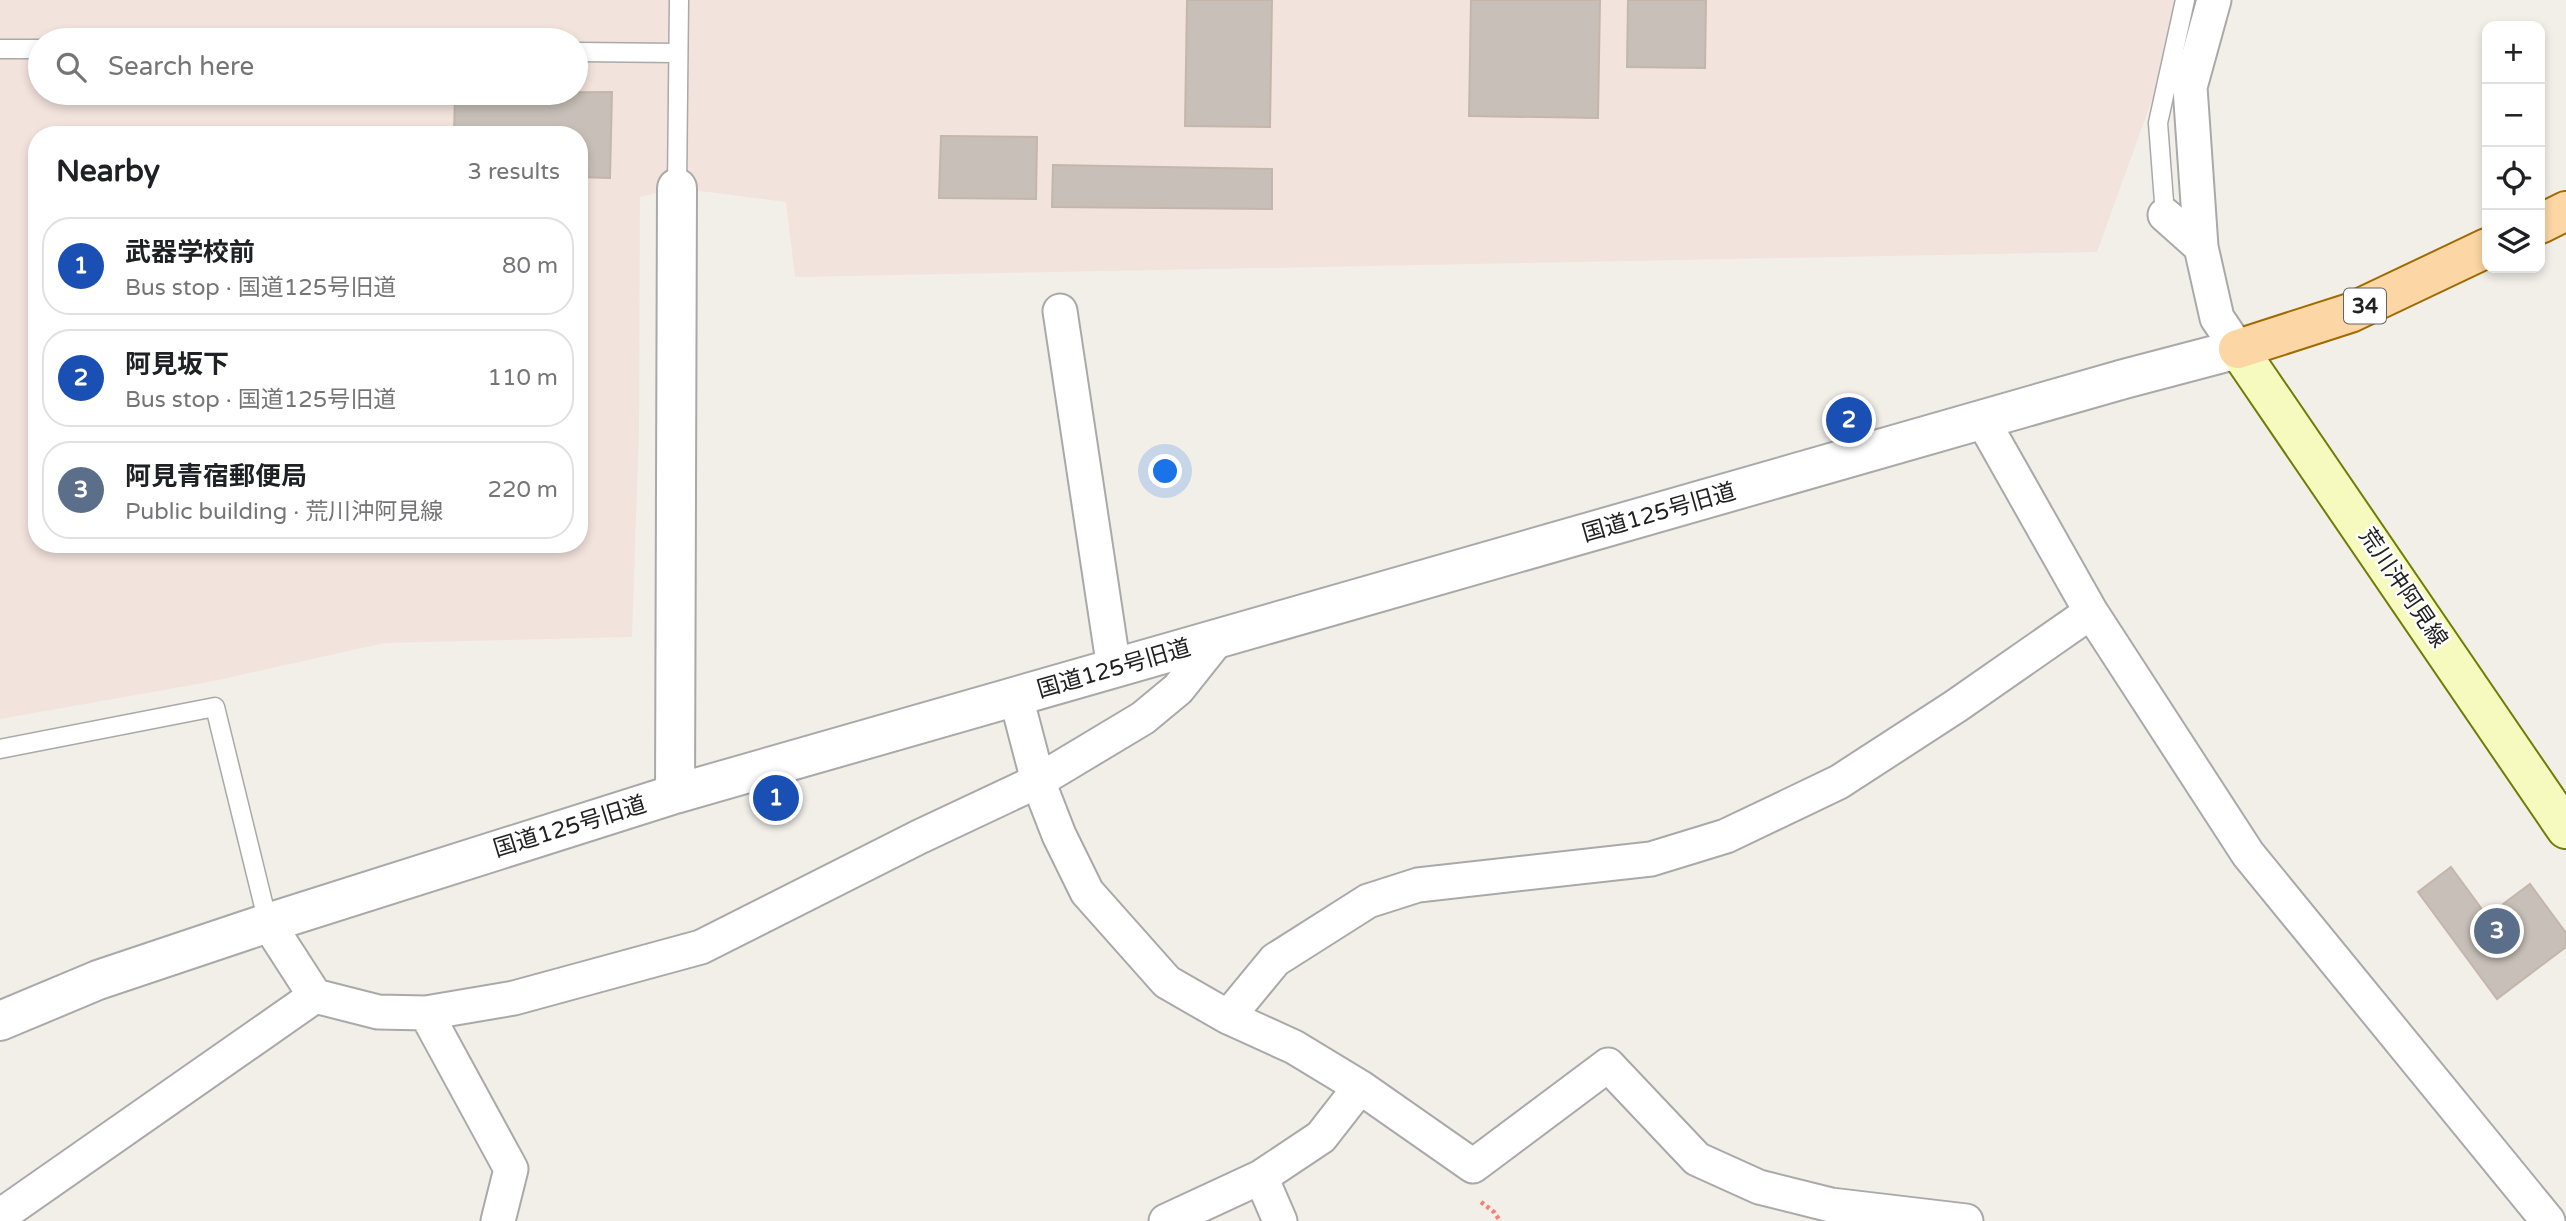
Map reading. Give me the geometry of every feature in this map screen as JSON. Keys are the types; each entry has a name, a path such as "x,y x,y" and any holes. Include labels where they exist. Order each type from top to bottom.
{"main road":[{"path":"2545,222 2566,211"},
{"name":"34","path":"2238,349 2350,313 2482,250"},
{"name":"荒川沖阿見線","path":"2238,349 2566,829"}],"street":[{"path":"2214,0 2190,87 2202,247 2217,318 2238,349"},
{"path":"675,794 677,188"},
{"path":"2165,215 2202,247"},
{"path":"1060,311 1114,669"},
{"name":"国道125号旧道","path":"0,1021 98,980 675,794 2124,379 2238,349"},
{"path":"1983,421 2091,612 2248,854 2548,1221"},
{"path":"1228,1017 1275,960 1368,901 1418,885 1651,859 1726,836 1839,782 1956,706 2091,612"},
{"path":"268,923 315,996 378,1012 426,1013 514,998 701,947 1038,781 1143,718 1178,689 1217,640"},
{"path":"1016,697 1038,781 1059,835 1087,892 1167,982 1228,1017 1294,1047 1360,1087 1473,1166 1608,1065 1697,1159 1759,1187 1831,1205 1966,1221"},
{"path":"0,1216 315,996"},
{"path":"426,1013 511,1169 498,1221"},
{"path":"1166,1221 1261,1177 1321,1137 1360,1087"},
{"path":"1261,1177 1280,1221"}],"lane":[{"path":"677,188 679,0"},
{"path":"2165,215 2158,123 2185,0"},
{"path":"0,49 28,49"},
{"path":"588,52 678,52"},
{"path":"0,749 215,707 268,923"}],"shaded area":[{"path":"0,0 2188,0 2097,252 795,277 786,202 677,188 640,197 639,431 632,637 384,643 209,682 0,719"}],"building":[{"path":"1187,0 1272,0 1270,127 1185,126"},
{"path":"1471,0 1600,0 1598,118 1469,116"},
{"path":"1628,0 1706,0 1705,68 1627,67"},
{"path":"588,92 612,92 610,178 588,177 588,126 454,126 455,105 588,105"},
{"path":"941,136 1037,137 1036,199 939,198"},
{"path":"1053,165 1272,169 1272,209 1052,207"},
{"path":"2451,867 2487,916 2530,884 2566,933 2566,947 2497,999 2418,892"}],"place":[{"name":"阿見坂下","path":"1849,420"},
{"name":"武器学校前","path":"776,798"},
{"name":"阿見青宿郵便局","path":"2497,931"}]}
